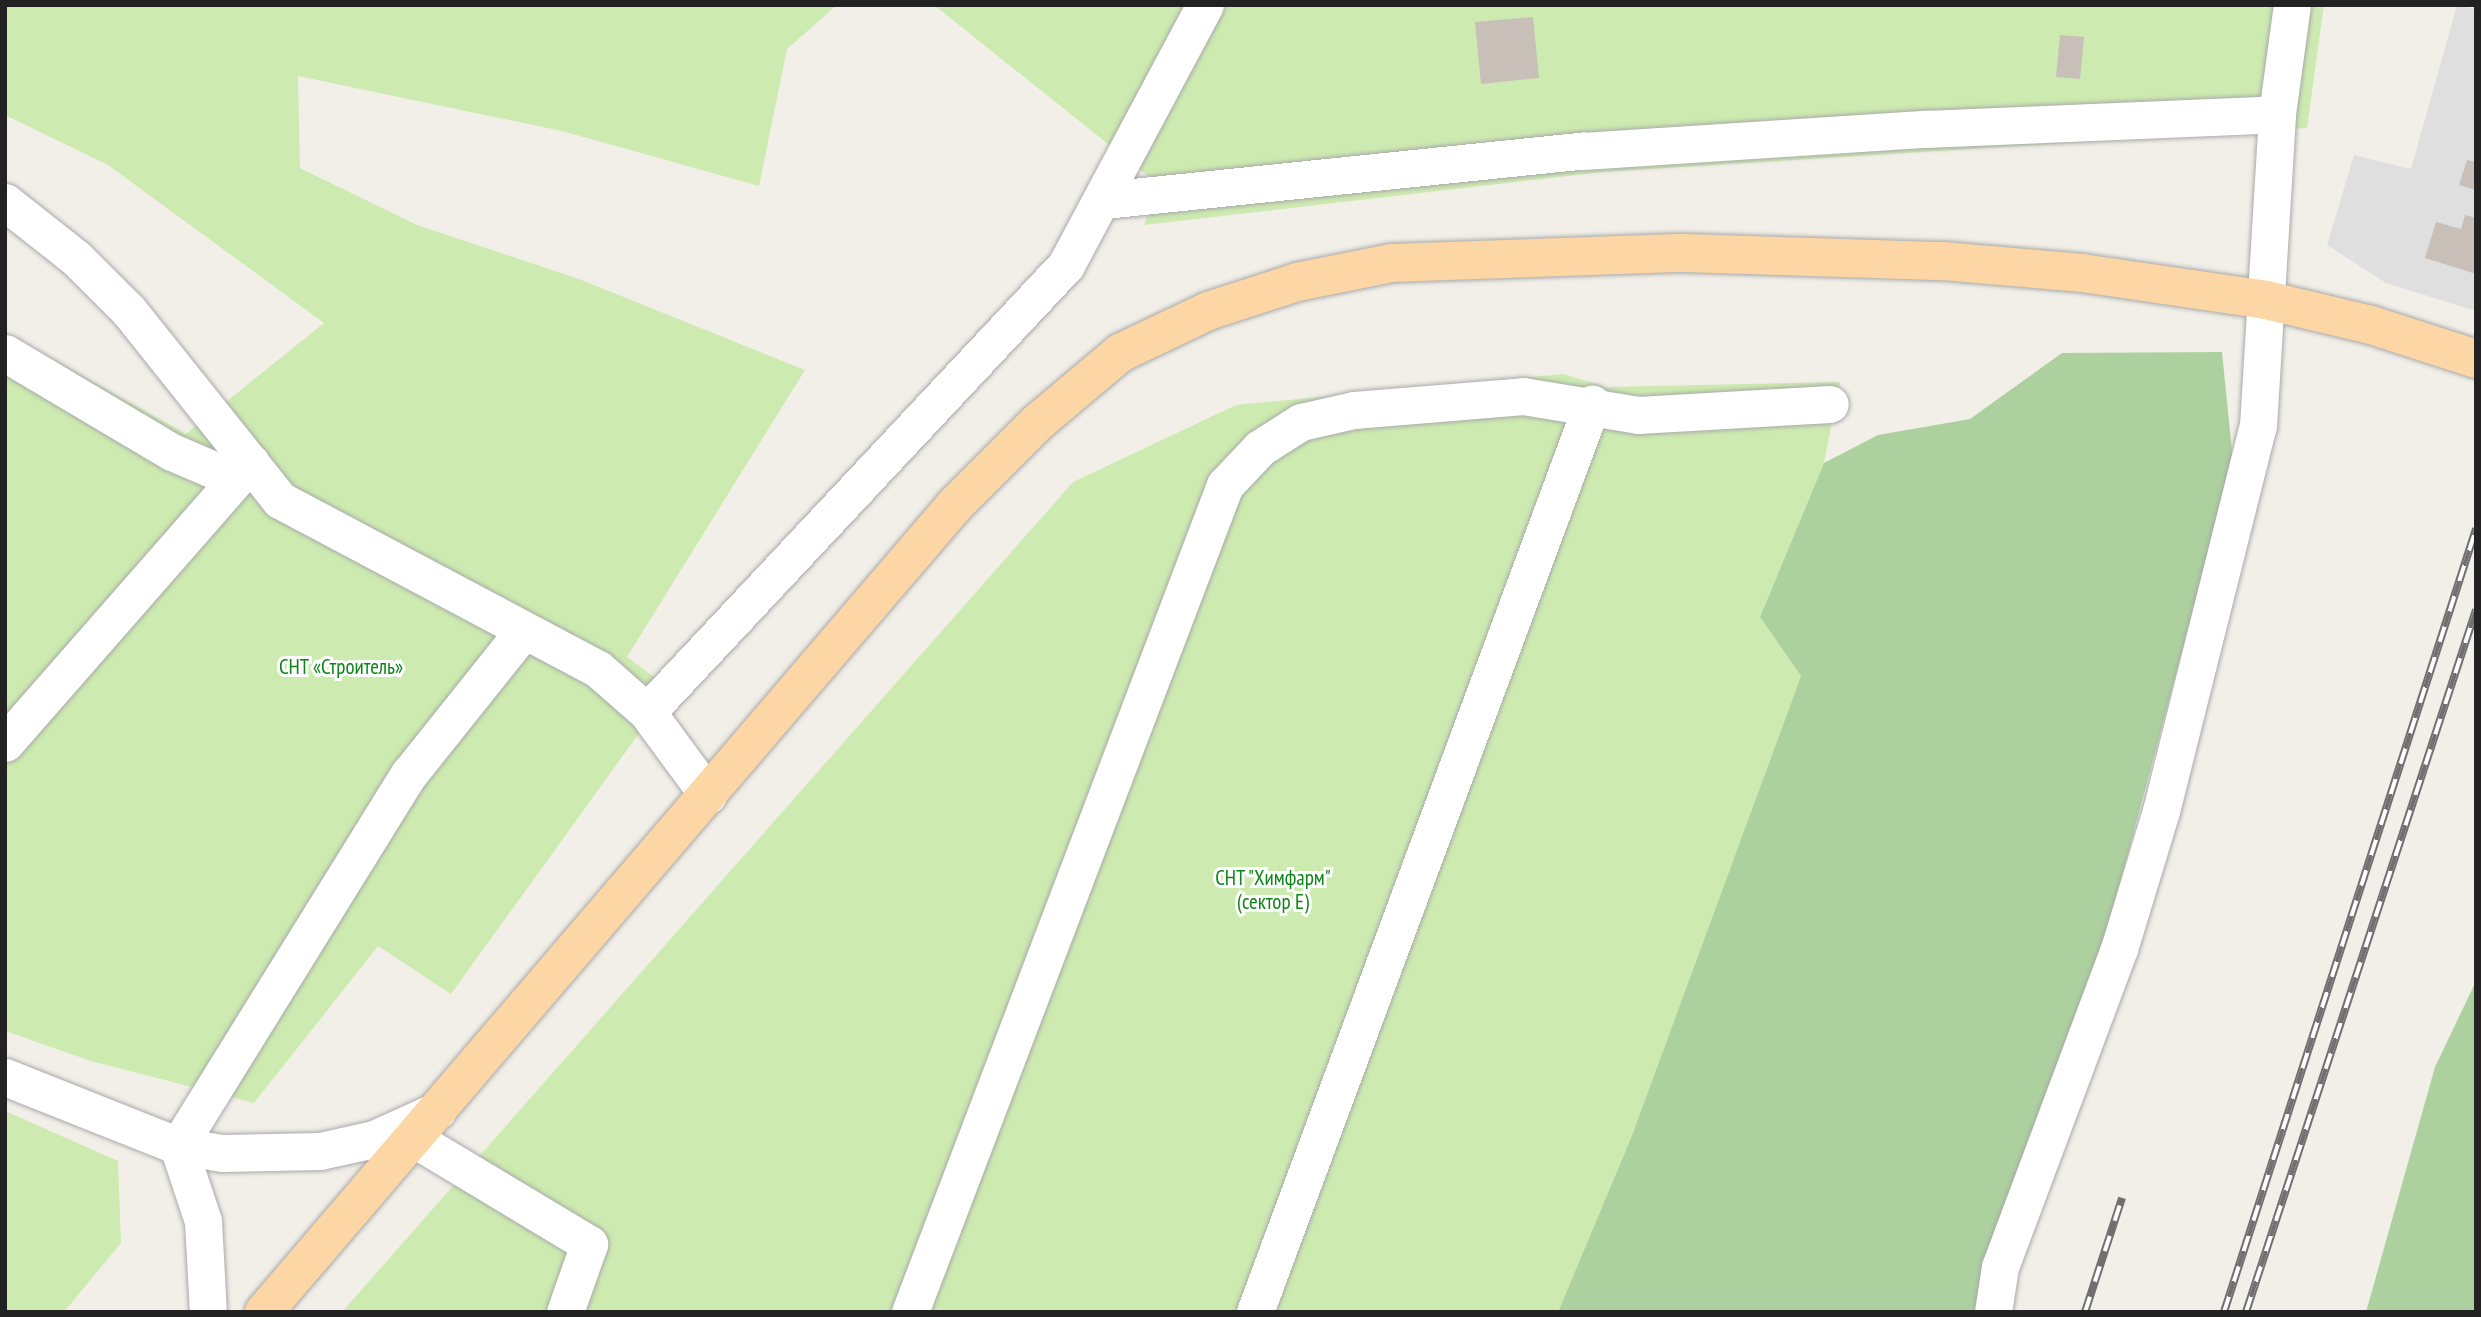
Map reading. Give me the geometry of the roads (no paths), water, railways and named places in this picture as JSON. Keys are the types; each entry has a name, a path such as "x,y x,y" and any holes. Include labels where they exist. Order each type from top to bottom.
{"main road":[{"path":"264,1312 411,1137 438,1110 954,506 1037,423 1120,354 1208,311 1297,282 1391,264 1684,253 1943,261 2082,273 2266,300 2371,325 2476,359"}],"street":[{"path":"647,712 1066,265 1104,200 1117,167 1205,5"},
{"path":"1993,1312 2000,1267 2119,949 2161,811 2258,426 2277,114 2292,5"},
{"path":"1104,200 1582,151 1926,129 2277,114"},
{"path":"5,202 76,258 129,311 243,470 280,500 598,669 647,712 708,795"},
{"path":"5,352 172,452 243,470"},
{"path":"910,1312 1225,485 1260,448 1301,422 1354,410 1523,396 1592,404 1637,415 1830,404"},
{"path":"1255,1312 1592,404"},
{"path":"5,743 243,470"},
{"path":"178,1146 409,774 524,630"},
{"path":"5,1077 178,1146 222,1153 320,1151 374,1139 438,1110"},
{"path":"411,1137 589,1244 565,1312"},
{"path":"178,1146 203,1221 208,1312"}],"railway":[{"path":"2224,1312 2476,529"},
{"path":"2246,1312 2476,610"},
{"path":"2085,1312 2122,1198"}],"park label":[{"name":"СНТ «Строитель»","path":"341,667"},
{"name":"СНТ \"Химфарм\" (сектор Е)","path":"1273,890"}]}
